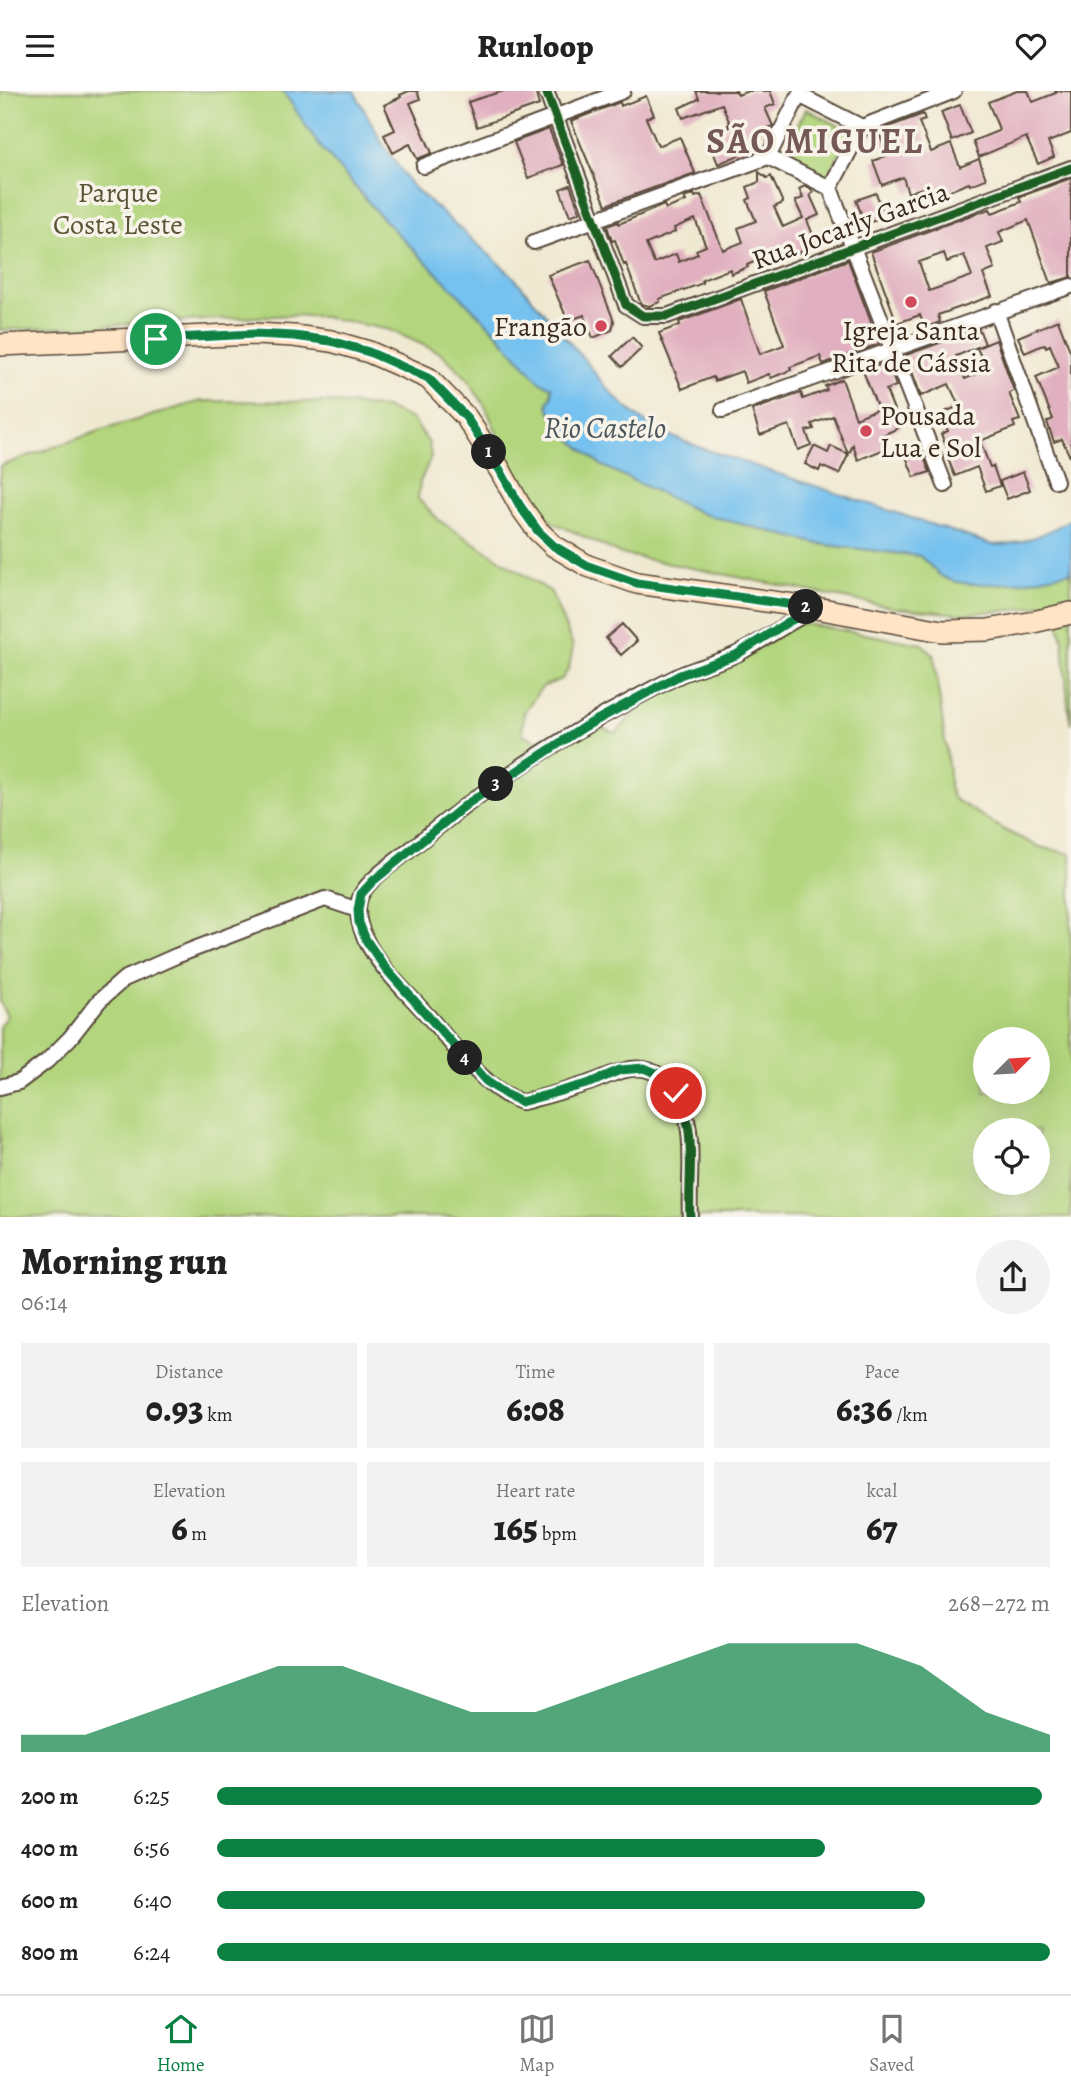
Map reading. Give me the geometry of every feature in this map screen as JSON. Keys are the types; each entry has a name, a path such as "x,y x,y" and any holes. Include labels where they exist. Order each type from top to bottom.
{"main road":[{"path":"0,345 254,334 331,341 369,352 428,378 466,417 538,531 554,546 588,566 637,583 816,608 942,631 988,630 1071,613"}],"street":[{"path":"546,91 593,219"},
{"path":"424,166 624,91"},
{"path":"830,188 862,127 954,91"},
{"path":"534,242 768,157 798,93 862,127"},
{"path":"768,157 830,188 945,485"},
{"name":"Rua Jocarly Garcia","path":"593,219 626,305 643,316 667,316 1071,168"},
{"path":"723,410 1071,286"},
{"path":"996,311 1056,481"},
{"path":"690,1217 692,1148 684,1110 676,1093 658,1074 644,1068 620,1070 590,1083 521,1102 507,1095 486,1081 386,969 366,940 359,923 361,894 373,881 467,804 608,712 680,675 736,655 788,622 816,608"},
{"path":"0,1087 19,1082 47,1061 71,1038 99,1001 124,979 176,956 325,899 358,910"}],"green space":[{"name":"Parque Costa Leste","path":"0,91 283,91 319,145 382,218 498,334 540,382 552,387 549,409 554,418 564,433 601,465 703,514 819,544 920,556 941,576 997,584 1071,572 1071,724 1063,640 1055,610 1045,604 1015,610 960,614 895,608 621,554 552,522 531,497 511,465 486,408 466,377 441,353 390,330 324,317 292,315 74,329 0,330"},
{"path":"806,109 851,132 828,176 783,154"},
{"path":"201,401 326,402 386,408 412,419 429,443 431,457 420,482 418,499 440,521 551,592 573,646 569,668 562,679 542,687 524,712 522,734 537,741 596,726 616,733 663,682 800,623 922,644 934,656 949,787 953,798 1006,831 1040,847 1071,854 1071,1217 0,1217 0,1025 7,1016 0,1002 0,466 102,430"}],"water":[{"name":"Rio Castelo","path":"283,91 354,91 384,146 412,186 512,275 614,396 656,429 710,451 993,545 1034,538 1071,519 1071,572 997,584 952,581 941,576 920,556 819,544 703,514 601,465 564,433 549,409 552,387 540,382 498,334 382,218 319,145"}],"building":[{"path":"409,91 417,91 420,99 410,103 432,153 417,159 410,144 393,153 384,135 395,130 384,105"},
{"path":"503,91 535,91 539,105 477,127 468,102"},
{"path":"696,91 736,91 738,95 748,91 770,91 775,104 765,108 773,126 753,134 758,147 718,164 707,136 729,127 730,124 722,104 683,118 679,108 699,99"},
{"path":"1017,91 1028,91 1033,102 1056,93 1055,91 1071,91 1071,133 1048,142 1054,157 1038,164 1026,137 979,157 973,141 999,129 988,102"},
{"path":"646,96 654,115 646,118 658,146 680,137 695,173 606,205 571,121 620,102 621,106"},
{"path":"960,105 971,133 952,141 941,112"},
{"path":"923,114 925,120 919,122 931,152 951,144 960,167 979,159 986,179 926,200 922,188 908,193 903,177 882,185 873,161 888,155 878,131"},
{"path":"549,129 563,165 528,178 514,142"},
{"path":"759,172 767,178 771,176 783,203 774,207 783,227 803,218 795,201 803,198 799,189 805,186 811,189 813,193 810,195 819,215 807,220 817,245 795,254 791,246 731,274 730,269 702,280 703,283 659,299 660,302 649,306 641,304 626,264 624,265 607,226 618,222 619,224 664,205 666,209 686,201 684,198 694,194 695,197 701,195 723,250 743,242 738,228 756,221 747,200 751,198 747,187 759,182","holes":["695,219 706,246 696,250 698,254 679,262 676,254 654,263 646,244 675,232 674,228"]},
{"path":"1071,178 1071,277 1051,283 1028,220 999,232 1003,242 987,248 995,269 983,274 992,296 938,315 940,322 925,328 920,315 897,323 871,252 974,214 990,209 992,213 1003,209 1021,202 1019,197","holes":["944,253 947,262 964,255 972,276 929,291 919,262"]},
{"path":"570,185 580,212 570,216 560,189"},
{"path":"876,193 885,217 865,224 856,200"},
{"path":"590,260 614,321 612,330 593,338 584,315 568,321 548,275"},
{"path":"848,260 879,344 823,364 820,356 790,367 791,370 771,378 769,374 746,383 742,371 715,381 713,377 682,389 659,333 680,325 679,322 741,299 760,354 784,345 764,291"},
{"path":"1058,320 1071,353 1071,459 1062,439 1054,442 1047,422 1053,419 1036,377 1059,367 1050,345 1046,347 1045,344 1025,353 1018,337"},
{"path":"979,329 985,344 956,356 965,379 987,370 977,348 996,340 1014,391 1009,393 1020,420 1013,422 1015,427 980,441 1000,486 986,491 977,467 955,476 946,454 949,453 941,434 948,431 943,421 949,419 945,412 959,406 949,384 921,396 906,355"},
{"path":"632,337 642,348 622,367 612,356"},
{"path":"887,362 896,386 886,390 901,427 880,436 885,449 858,460 853,445 839,474 821,466 819,471 805,464 814,446 828,453 831,446 848,454 833,416 812,424 814,429 806,431 811,445 798,450 789,425 760,435 752,410 801,393 803,399 827,390 825,386 842,379 856,418 878,409 863,371"},
{"path":"922,453 930,472 914,477 907,459"},
{"path":"1023,472 1030,490 1007,499 1000,481"},
{"path":"622,624 637,641 621,655 606,638"}],"cycle path":[{"path":"546,91 626,305 643,316 667,316 1071,168"},
{"path":"690,1217 691,1160 688,1123 674,1090 660,1076 651,1071 632,1069 525,1102 506,1095 474,1069 377,959 361,928 358,917 359,900 365,889 383,871 473,800 538,755 641,695 684,674 739,653 816,608"}],"place":[{"name":"Igreja Santa Rita de Cássia","path":"911,302"},
{"name":"Frangão","path":"601,326"},
{"name":"Pousada Lua e Sol","path":"866,431"}],"district":[{"name":"SÃO MIGUEL","path":"815,141"}],"route":[{"path":"156,339 254,334 294,336 331,341 369,352 428,378 466,417 538,531 554,546 588,566 637,583 816,608 788,622 736,655 680,675 584,727 467,804 373,881 361,894 359,923 366,940 386,969 486,1081 507,1095 521,1102 590,1083 620,1070 644,1068 658,1074 676,1093"}]}
